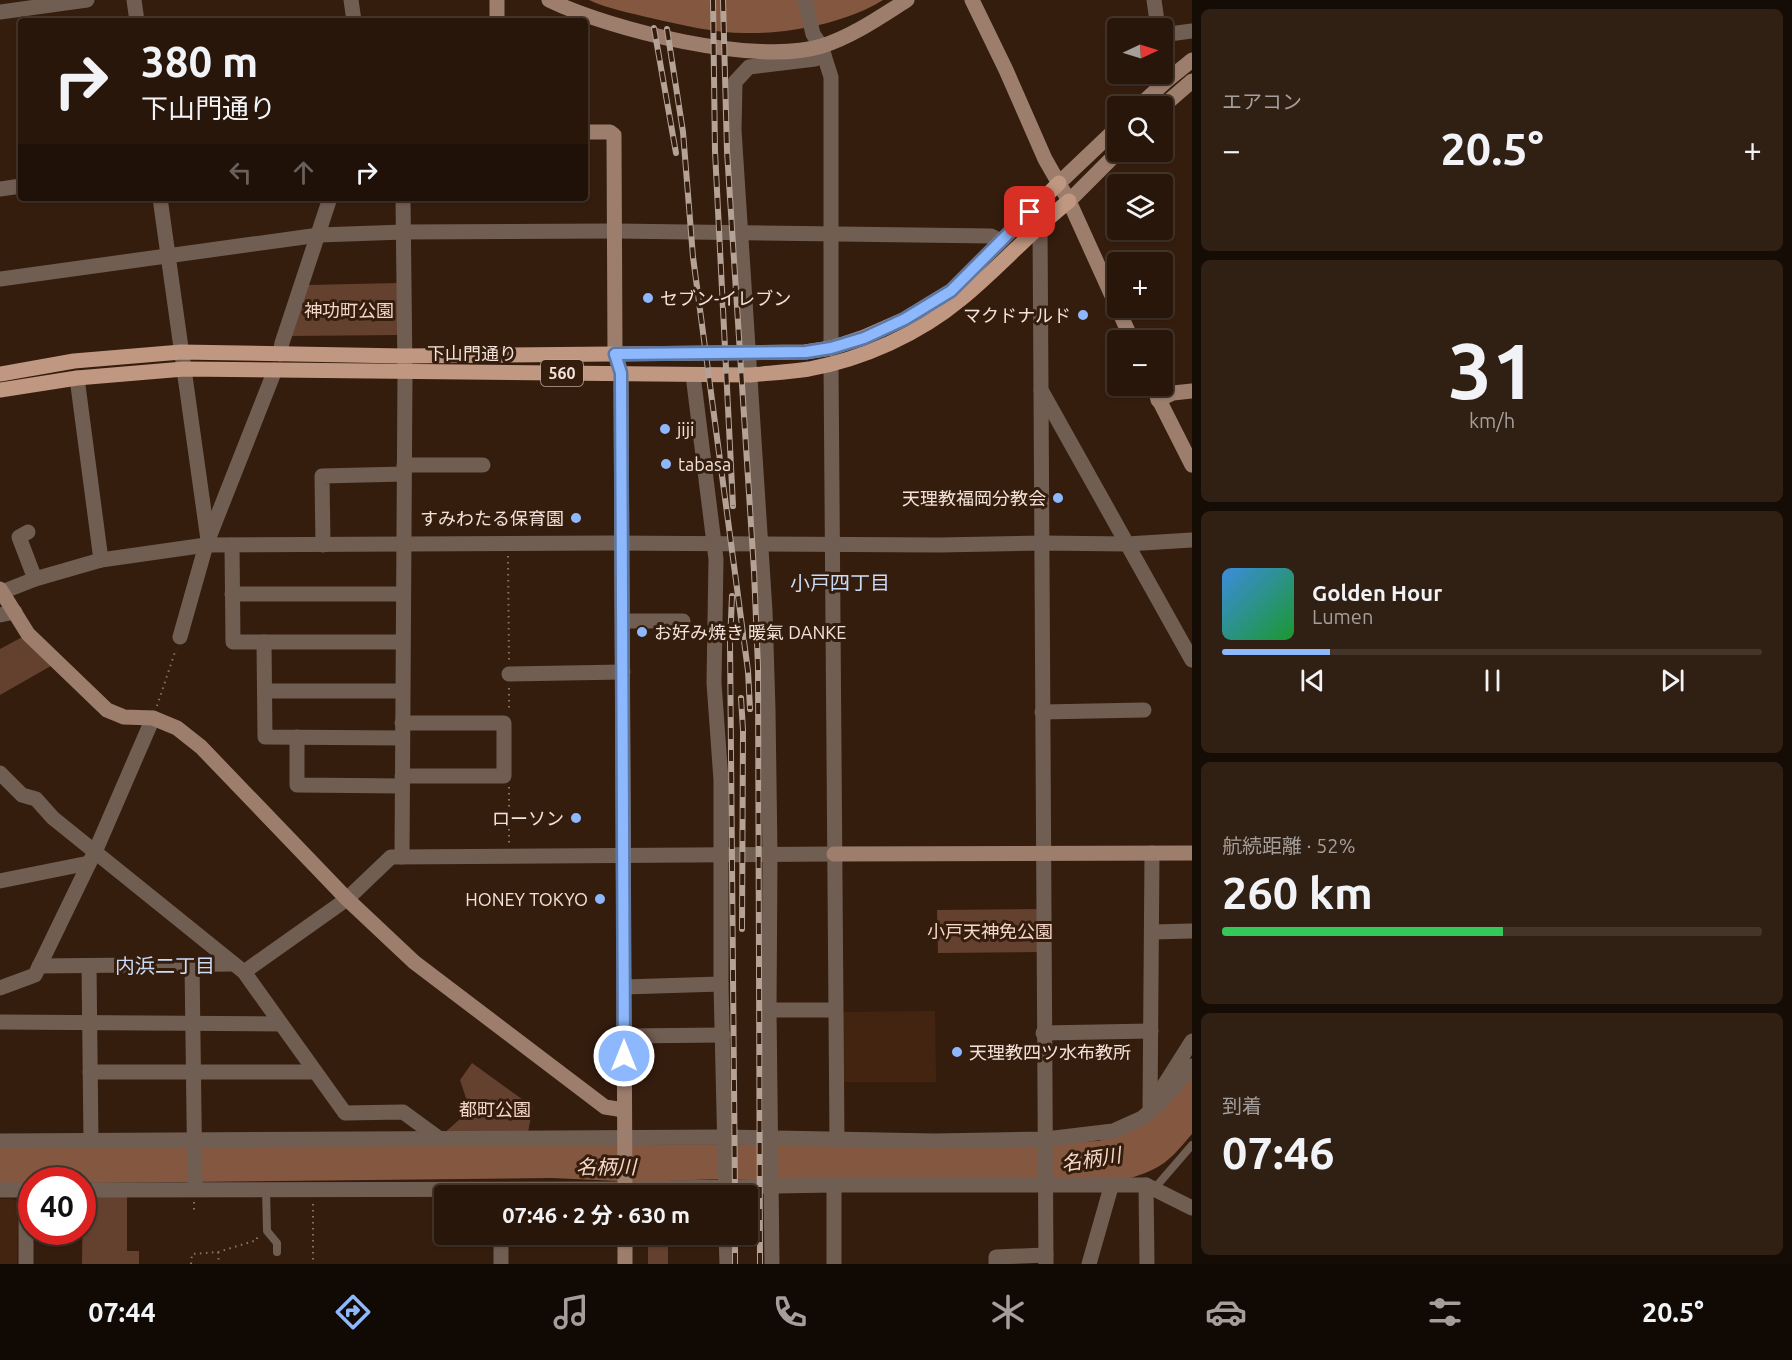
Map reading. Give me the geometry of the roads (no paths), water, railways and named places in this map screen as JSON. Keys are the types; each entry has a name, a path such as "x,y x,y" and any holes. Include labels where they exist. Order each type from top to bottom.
{"main road":[{"name":"下山門通り","path":"0,374 74,361 182,352 404,356 806,352 831,348 864,338 905,319 951,291 1059,183"},
{"name":"下山門通り","path":"0,390 77,378 184,369 750,375 808,369 870,352 911,333 959,300 1040,224 1069,201"}],"street":[{"path":"0,12 87,0"},
{"path":"134,0 137,18"},
{"path":"351,0 354,18"},
{"path":"497,0 497,18"},
{"path":"549,0 599,19 709,46 739,51 779,51 819,45 853,33 907,0"},
{"path":"805,0 831,77 831,348"},
{"path":"972,0 1045,159 1069,201 1127,330"},
{"path":"1154,0 1157,18"},
{"path":"1173,34 1192,31"},
{"path":"772,1264 770,854 765,610 734,130 735,82 749,67 815,59 819,45"},
{"path":"1173,75 1192,60"},
{"path":"1150,96 1163,84"},
{"path":"1173,98 1191,84"},
{"path":"588,132 610,132 614,135 615,354 621,373 625,1185"},
{"path":"1059,183 1107,137"},
{"path":"1069,201 1108,162"},
{"path":"0,189 18,186"},
{"path":"160,201 207,543"},
{"path":"280,354 329,201"},
{"path":"402,857 405,372 403,201"},
{"path":"996,1264 996,1257 1046,1260 1042,909 1044,852 1040,224"},
{"path":"0,279 318,235 404,232 615,231 991,236 1001,241"},
{"path":"831,364 837,1141"},
{"path":"180,638 207,543 275,370"},
{"path":"693,375 716,558 714,682 721,780 721,984 726,1185"},
{"path":"77,378 101,560"},
{"path":"1041,390 1192,660"},
{"path":"1173,393 1192,391"},
{"path":"1157,396 1192,465"},
{"path":"323,545 322,476 483,465"},
{"path":"28,532 20,537 35,579"},
{"path":"624,1110 605,1107 414,962 347,899 201,747 177,728 153,718 124,717 107,710 8,614 1,591 101,560 207,543 232,545 939,545 1127,544 1192,540"},
{"path":"232,545 233,642 402,642"},
{"path":"232,594 403,594"},
{"path":"623,621 683,621"},
{"path":"264,642 265,737 402,731 504,723 504,776 297,785 297,737"},
{"path":"509,674 623,672"},
{"path":"265,691 402,691"},
{"path":"1042,712 1144,710"},
{"path":"0,988 35,975 92,857 153,718"},
{"path":"0,773 22,795 36,799 92,857 239,968 345,1113 403,1112 440,1139"},
{"path":"1150,1112 1152,853"},
{"path":"39,966 192,964 239,968 347,899 391,857 624,854 1192,853"},
{"path":"0,881 92,857"},
{"path":"1152,932 1192,931"},
{"path":"192,964 195,1190"},
{"path":"89,966 91,1141"},
{"path":"624,987 721,984"},
{"path":"769,1010 835,1010"},
{"path":"0,1022 281,1024"},
{"path":"1043,1033 1151,1031"},
{"path":"624,1036 723,1035"},
{"path":"1150,1112 1192,1041"},
{"path":"0,1141 1046,1139 1113,1131 1142,1118 1192,1066"},
{"path":"90,1072 315,1072"},
{"path":"749,1185 772,1183 1150,1187 1192,1208"},
{"path":"834,1185 834,1264"},
{"path":"1089,1264 1111,1187"},
{"path":"1147,1264 1150,1187"},
{"path":"0,1190 18,1190"},
{"path":"96,1190 434,1191"},
{"path":"26,1264 27,1245"},
{"path":"501,1245 501,1264"},
{"path":"625,1245 625,1264"},
{"path":"726,1245 727,1264"}],"lane":[{"path":"1150,1187 1192,1144"},
{"path":"266,1189 267,1231 276,1243 277,1252"}],"water":[{"path":"589,0 883,0 852,15 817,26 780,32 746,33 686,26 604,6"},
{"name":"名柄川","path":"1192,1074 1192,1134 1164,1163 1149,1172 1127,1179 719,1179 641,1182 552,1178 96,1183 96,1167 18,1167 18,1183 0,1183 0,1145 985,1144 1099,1141 1143,1124"}],"railway":[{"path":"713,0 715,151 733,506"},
{"path":"723,0 727,151 758,667 760,1264"},
{"path":"654,28 676,153"},
{"path":"667,29 683,132 693,257 748,671 750,709"},
{"path":"732,596 730,642 735,1185"},
{"path":"741,698 743,730 742,929"},
{"path":"735,1245 735,1264"}],"place":[{"name":"セブン-イレブン","path":"648,298"},
{"name":"マクドナルド","path":"1083,315"},
{"name":"jiji","path":"665,429"},
{"name":"tabasa","path":"666,464"},
{"name":"天理教福岡分教会","path":"1058,498"},
{"name":"すみわたる保育園","path":"576,518"},
{"name":"お好み焼き 暖氣 DANKE","path":"642,632"},
{"name":"ローソン","path":"576,818"},
{"name":"HONEY TOKYO","path":"600,899"},
{"name":"天理教四ツ水布教所","path":"957,1052"}],"district":[{"name":"小戸四丁目","path":"840,582"},
{"name":"内浜二丁目","path":"165,965"}],"park label":[{"name":"神功町公園","path":"349,310"},
{"name":"小戸天神免公園","path":"990,931"},
{"name":"都町公園","path":"495,1109"}]}
